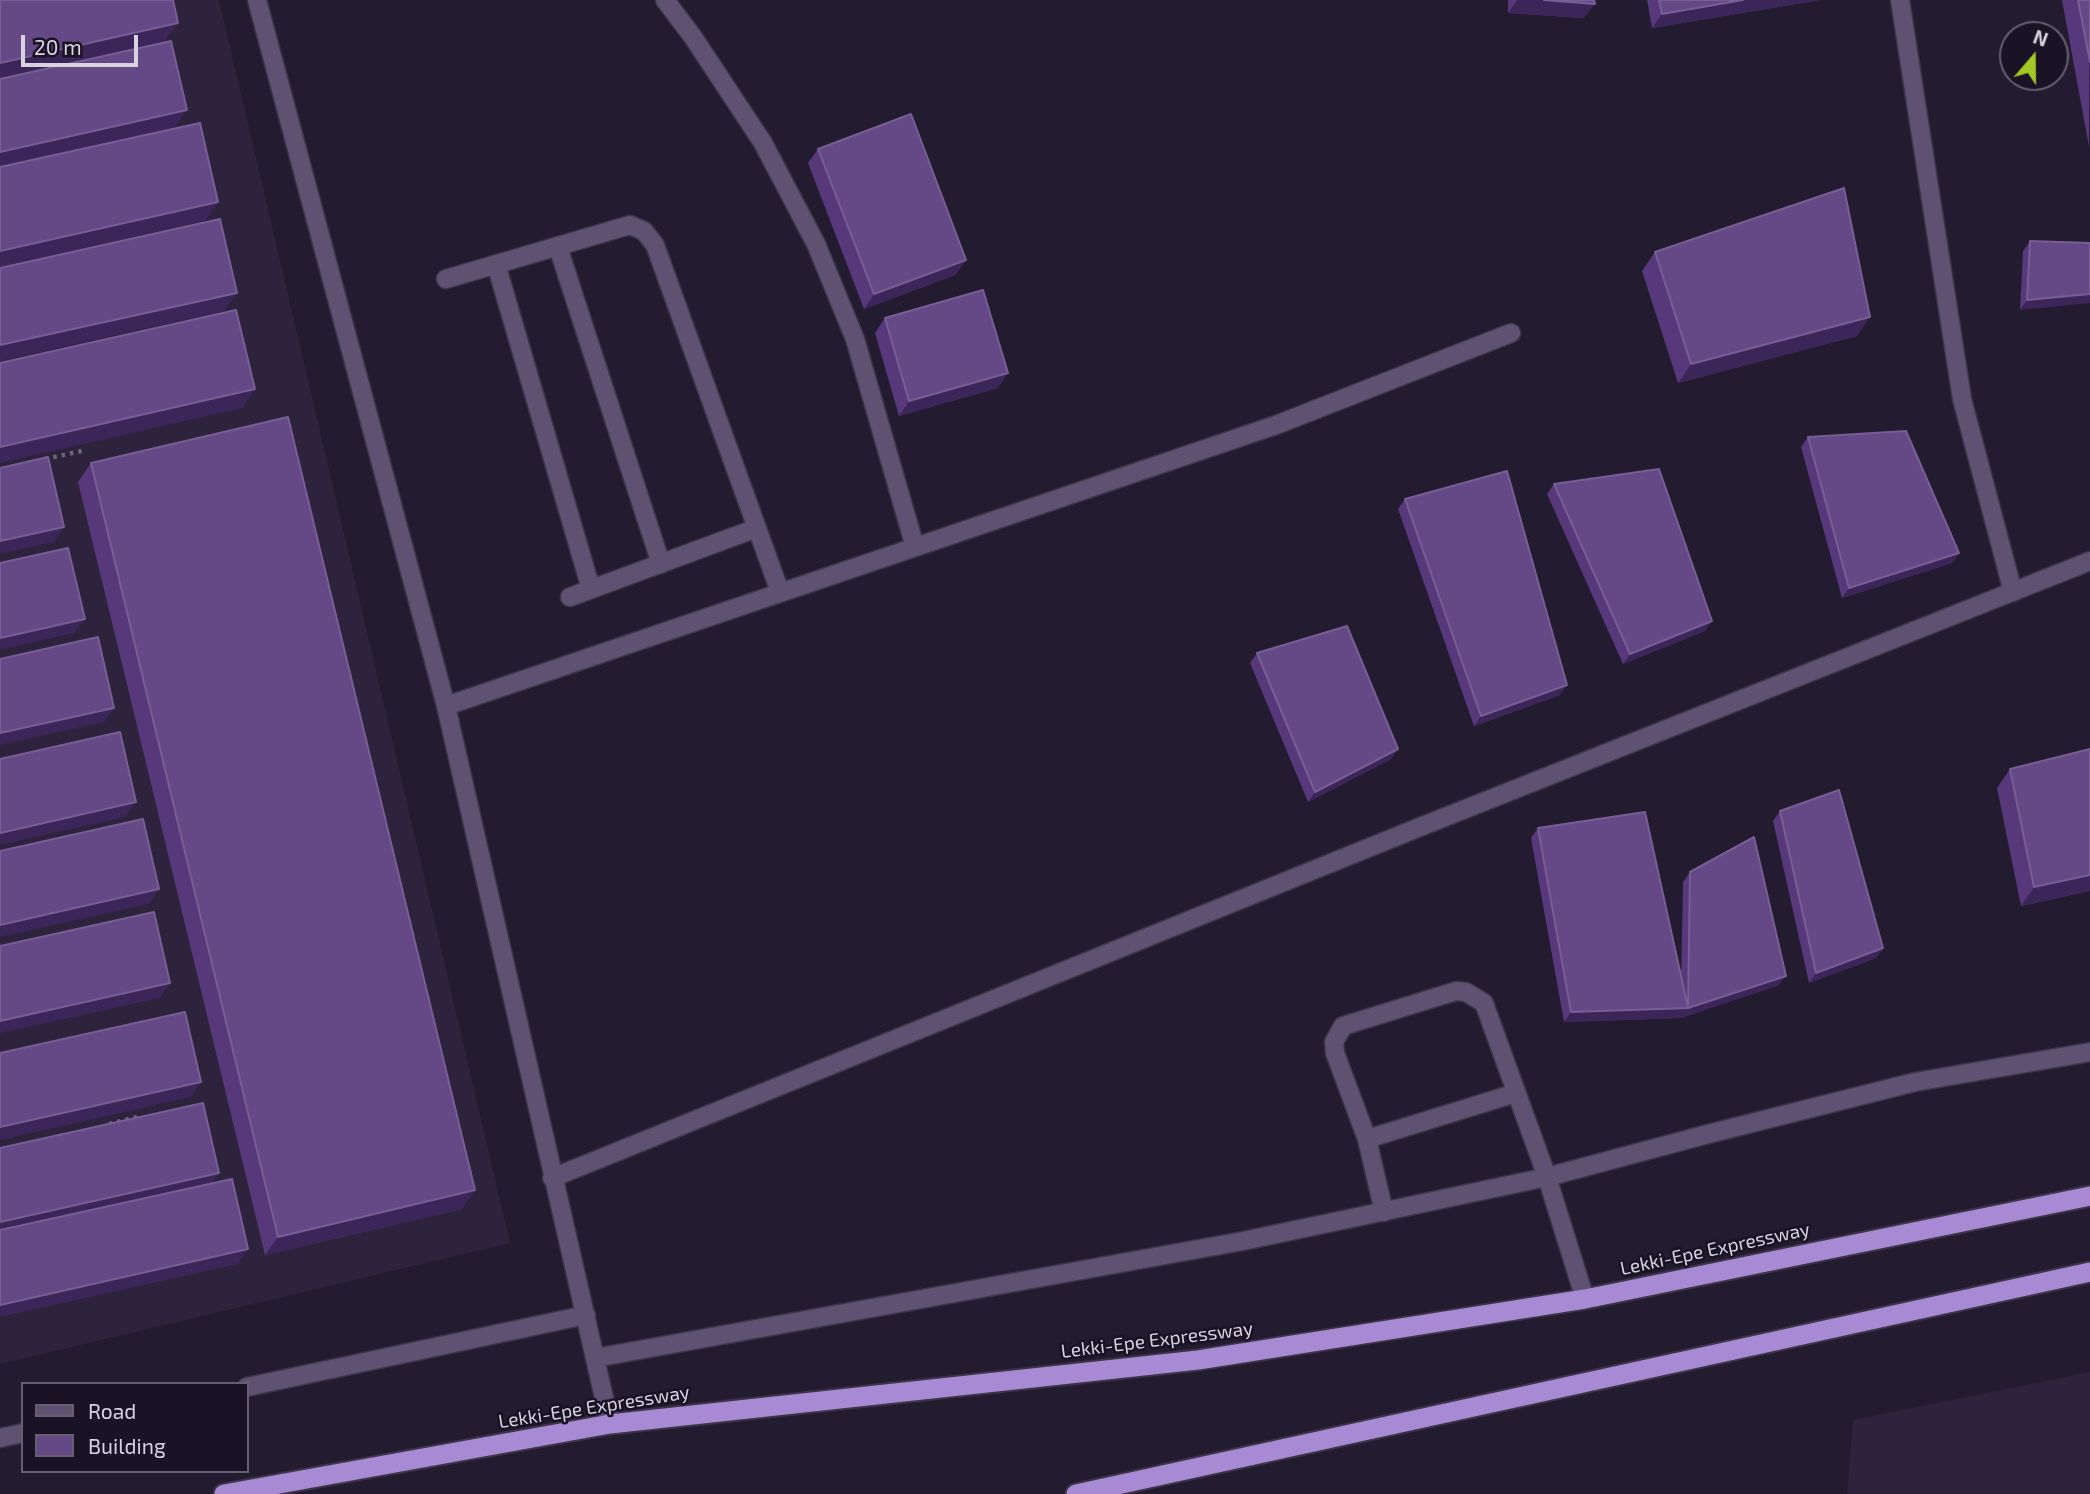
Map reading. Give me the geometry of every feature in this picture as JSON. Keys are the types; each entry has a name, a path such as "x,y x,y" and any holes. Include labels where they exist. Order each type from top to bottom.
{"highway":[{"name":"Lekki-Epe Expressway","path":"224,1494 610,1424 1198,1360 1585,1299 2090,1196"},
{"path":"1076,1494 2090,1272"}],"street":[{"path":"257,0 446,705 610,1424"},
{"path":"665,0 694,37 764,144 816,244 855,339 915,547"},
{"path":"1900,0 1962,399 2012,592"},
{"path":"446,279 630,225 644,231 655,245 780,592"},
{"path":"558,247 661,564"},
{"path":"496,264 591,589"},
{"path":"446,705 1276,425 1511,333"},
{"path":"570,597 757,528"},
{"path":"552,1178 2090,561"},
{"path":"1384,1212 1367,1139 1335,1053 1334,1042 1343,1026 1456,991 1466,992 1484,1003 1546,1177 1585,1299"},
{"path":"595,1358 1243,1241 1546,1177 1915,1082 2090,1052"},
{"path":"1367,1139 1516,1093"},
{"path":"248,1387 586,1315"},
{"path":"0,1438 21,1433"}],"path":[{"path":"37,460 86,450"},
{"path":"100,1126 137,1117"}],"shaded area":[{"path":"0,0 219,0 510,1243 0,1364"},
{"path":"2090,1372 2090,1494 1847,1494 1853,1420"}],"building":[{"path":"0,0 173,0 178,23 0,63"},
{"path":"1544,0 1594,0 1595,4"},
{"path":"1659,0 1743,0 1662,14"},
{"path":"2078,0 2090,0 2090,62"},
{"path":"171,41 187,110 0,152 0,79"},
{"path":"911,114 966,260 874,294 818,149"},
{"path":"200,123 218,202 0,251 0,167"},
{"path":"1844,188 1870,317 1691,364 1655,252"},
{"path":"220,219 237,293 0,345 0,268"},
{"path":"2030,241 2090,243 2090,294 2027,300"},
{"path":"983,290 1008,373 909,401 885,318"},
{"path":"236,310 255,389 0,447 0,363"},
{"path":"288,417 475,1190 278,1237 91,463"},
{"path":"1906,431 1959,553 1849,588 1808,437"},
{"path":"48,457 64,527 0,541 0,468"},
{"path":"1659,469 1712,621 1630,654 1554,484"},
{"path":"1507,471 1567,685 1481,716 1405,499"},
{"path":"68,548 85,619 0,638 0,563"},
{"path":"1347,626 1398,749 1315,792 1257,653"},
{"path":"98,637 114,708 0,733 0,659"},
{"path":"120,732 136,802 0,833 0,759"},
{"path":"2090,749 2090,875 2034,887 2010,769"},
{"path":"1839,790 1883,948 1816,973 1780,811"},
{"path":"1645,812 1688,1008 1571,1012 1538,828"},
{"path":"143,819 159,889 0,925 0,851"},
{"path":"1754,837 1786,976 1688,1008 1690,872"},
{"path":"154,912 170,983 0,1021 0,946"},
{"path":"185,1012 201,1082 0,1127 0,1053"},
{"path":"203,1103 219,1173 0,1222 0,1148"},
{"path":"232,1179 248,1249 0,1305 0,1230"}]}
